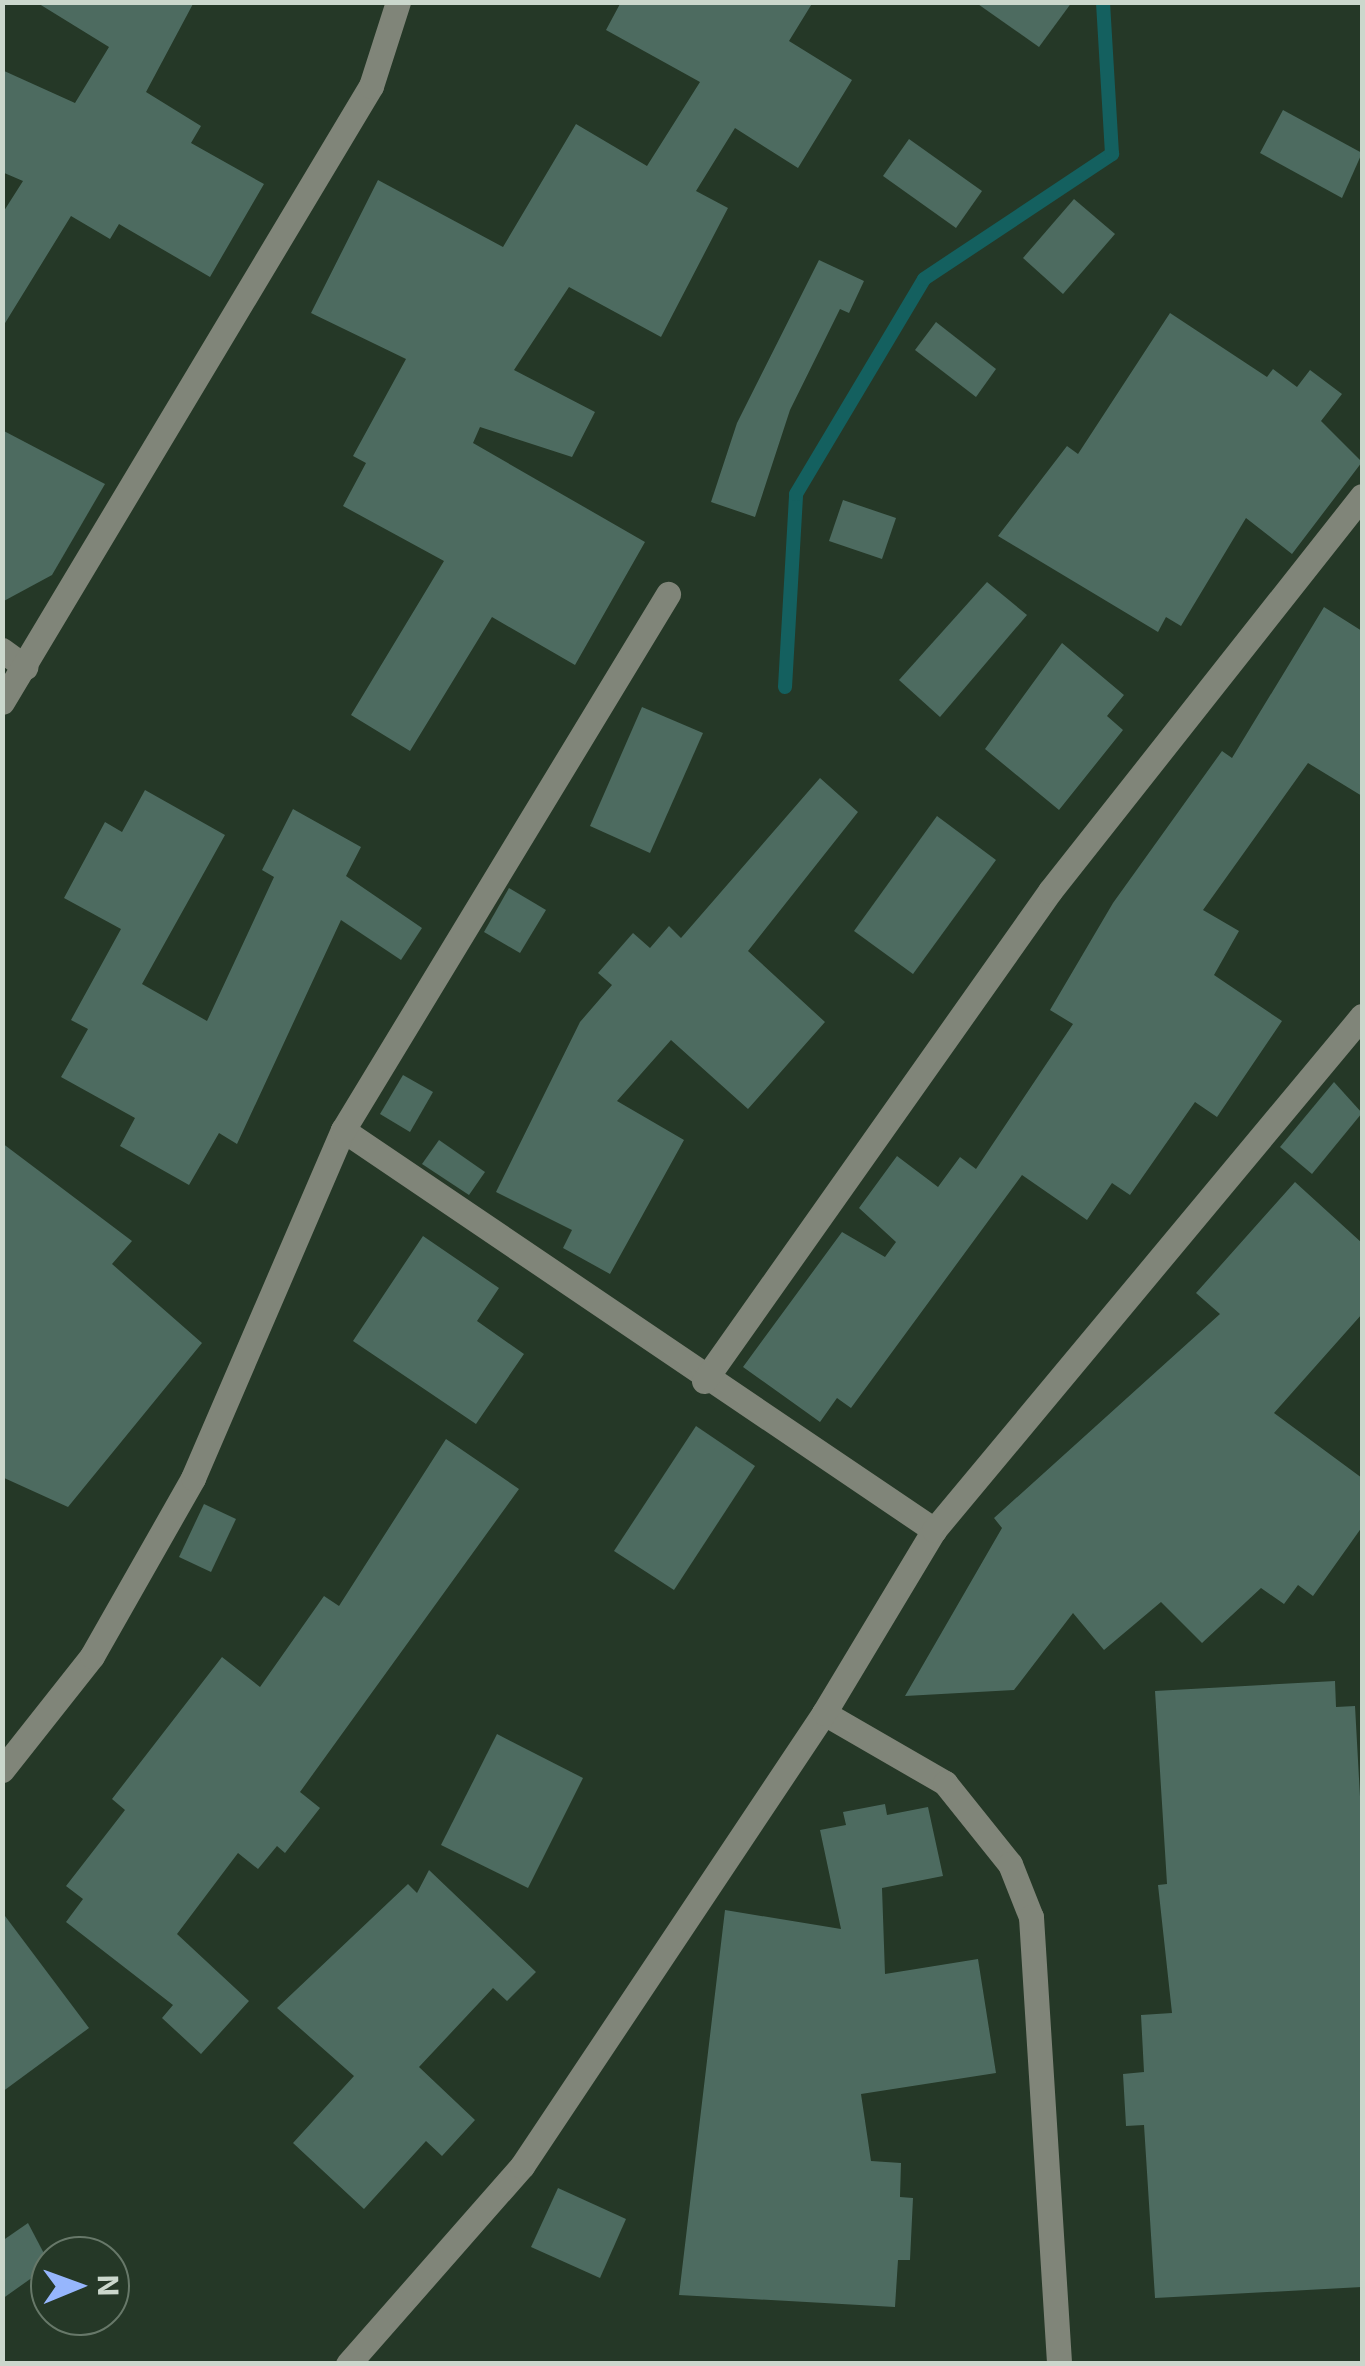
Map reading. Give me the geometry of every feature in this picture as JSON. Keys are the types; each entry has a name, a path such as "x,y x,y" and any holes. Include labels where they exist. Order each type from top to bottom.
{"street":[{"path":"2,702 371,86 398,2"},
{"path":"704,1381 1050,890 1362,496"},
{"path":"2,1770 92,1656 193,1478 342,1130 668,594"},
{"path":"2,650 25,666"},
{"path":"348,2364 522,2166 824,1713 934,1530 1362,1016"},
{"path":"342,1130 704,1381 934,1530"},
{"path":"824,1713 946,1783 1010,1864 1030,1918 1060,2364"}],"building":[{"path":"36,2 194,2 146,92 201,126 191,143 264,184 210,277 119,224 110,239 71,216 2,328 2,214 23,181 2,172 2,70 75,103 109,47"},
{"path":"621,2 813,2 789,41 852,80 798,168 735,128 696,191 728,208 661,337 569,287 514,370 595,412 572,457 480,427 473,443 645,542 575,665 492,617 410,751 351,715 444,561 343,506 366,463 353,456 406,359 311,313 378,180 503,247 576,124 647,166 700,82 606,30"},
{"path":"975,2 1072,2 1039,47"},
{"path":"1283,110 1362,153 1342,198 1260,153"},
{"path":"909,139 982,191 956,228 883,176"},
{"path":"1074,199 1115,234 1063,294 1023,258"},
{"path":"819,260 864,281 849,313 840,309 790,410 755,517 711,502 737,423"},
{"path":"1170,313 1267,377 1273,369 1297,387 1310,370 1342,394 1321,421 1362,462 1292,554 1246,518 1181,626 1166,617 1158,632 998,536 1067,446 1078,454"},
{"path":"936,322 996,369 976,397 915,350"},
{"path":"2,430 105,484 52,575 2,602"},
{"path":"843,500 896,518 882,559 829,541"},
{"path":"987,582 1027,615 940,717 899,680"},
{"path":"1324,607 1362,631 1362,796 1308,763 1203,910 1239,931 1214,975 1282,1021 1217,1117 1195,1102 1130,1195 1112,1183 1087,1220 1022,1175 851,1408 837,1398 820,1422 743,1367 842,1232 885,1257 896,1242 859,1208 897,1156 938,1187 960,1157 976,1169 1073,1024 1050,1010 1113,903 1222,751 1232,758"},
{"path":"1062,643 1124,695 1107,716 1123,730 1059,810 985,749"},
{"path":"642,707 703,733 650,853 590,826"},
{"path":"820,778 858,812 748,951 825,1022 748,1109 671,1040 617,1101 684,1140 610,1274 563,1248 572,1230 496,1192 580,1022 612,985 598,973 633,933 650,948 669,926 681,938"},
{"path":"145,790 225,835 142,984 207,1021 274,877 262,870 293,809 361,847 346,876 422,928 401,960 341,920 237,1144 219,1133 189,1185 120,1146 135,1118 61,1077 88,1029 71,1020 121,929 64,898 105,822 122,832"},
{"path":"937,816 996,860 913,974 854,931"},
{"path":"509,888 546,910 520,953 484,932"},
{"path":"403,1075 433,1092 410,1132 380,1114"},
{"path":"1334,1082 1362,1113 1312,1174 1280,1147"},
{"path":"439,1140 485,1172 469,1195 422,1164"},
{"path":"2,1143 132,1241 112,1264 202,1343 68,1507 2,1477"},
{"path":"1295,1182 1362,1243 1362,1314 1274,1413 1362,1478 1362,1527 1313,1596 1298,1585 1284,1604 1261,1588 1202,1643 1161,1602 1104,1650 1073,1613 1014,1690 905,1696 1002,1528 994,1518 1220,1314 1196,1293"},
{"path":"423,1236 499,1288 477,1321 524,1354 476,1424 353,1341"},
{"path":"696,1426 755,1466 674,1590 614,1551"},
{"path":"446,1439 519,1489 300,1792 320,1808 285,1853 277,1846 258,1869 238,1853 177,1934 249,2001 201,2054 162,2018 173,2005 66,1922 83,1899 66,1886 125,1810 112,1799 222,1657 260,1687 324,1596 339,1606"},
{"path":"204,1504 236,1519 211,1572 179,1557"},
{"path":"1335,1681 1336,1707 1355,1706 1362,1833 1362,2287 1155,2298 1144,2125 1126,2126 1123,2074 1144,2072 1141,2015 1172,2013 1158,1885 1167,1884 1155,1691"},
{"path":"497,1734 583,1778 528,1888 441,1845"},
{"path":"885,1804 887,1815 928,1807 943,1876 882,1888 885,1974 978,1959 996,2073 861,2094 871,2161 901,2163 900,2197 913,2198 910,2260 898,2260 895,2307 679,2295 725,1910 841,1929 820,1830 846,1825 843,1812"},
{"path":"429,1870 536,1972 507,2001 493,1988 419,2067 475,2120 442,2156 426,2141 364,2209 293,2143 354,2076 277,2008 408,1884 417,1893"},
{"path":"2,1912 89,2028 2,2092"},
{"path":"558,2188 626,2219 600,2278 531,2247"},
{"path":"28,2223 35,2236 30,2236 30,2279 2,2299 2,2241"}],"waterway":[{"path":"785,687 796,494 924,279 1112,154 1103,2"}]}
